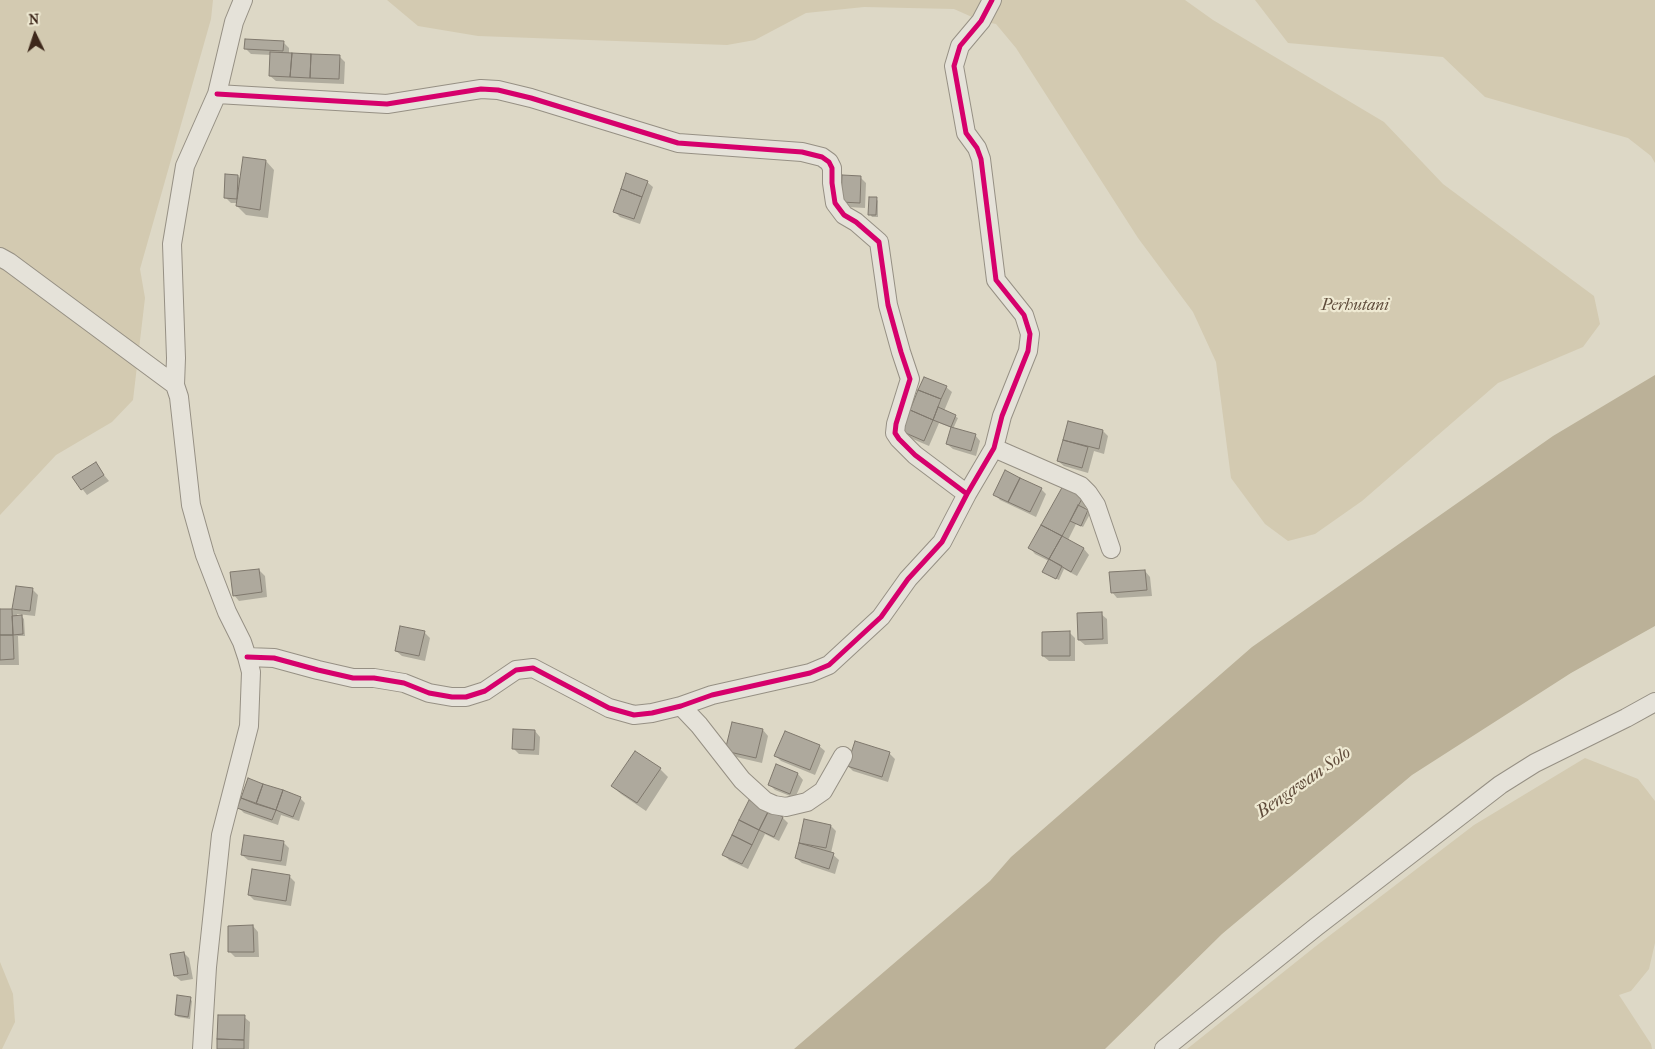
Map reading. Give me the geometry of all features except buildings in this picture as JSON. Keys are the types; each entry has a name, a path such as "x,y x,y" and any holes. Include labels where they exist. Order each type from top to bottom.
{"street":[{"path":"202,1049 207,967 221,835 249,726 251,672 242,642 227,612 205,555 191,505 179,397 175,384 176,358 172,244 185,166 217,94 234,22 242,0"},
{"path":"247,657 274,658 353,678 374,678 404,683 429,693 466,698 485,691 516,670 533,668 609,708 634,715 682,706 712,695 810,673 829,665 881,616 908,579 942,542 966,494 994,448 1002,416 1028,350 1030,334 1024,315 996,280 981,159 977,148 966,133 954,66 960,46 981,21 992,0"},
{"path":"217,94 387,104 481,90 498,90 531,98 678,143 802,152 822,157 830,162 832,168 835,203 844,215 856,222 879,242 888,304 910,379 895,433 915,455 966,494"},
{"path":"0,257 175,384"},
{"path":"994,448 1081,486 1096,505 1111,548"},
{"path":"1164,1049 1316,927 1500,785 1535,763 1655,702"},
{"path":"682,706 742,780 765,801 774,805 786,807 807,802 823,791 844,756"}],"green space":[{"path":"0,0 213,0 211,19 140,269 145,298 133,400 112,422 56,455 0,515"},
{"name":"Perhutani","path":"387,0 1185,0 1213,20 1384,122 1443,184 1594,296 1600,324 1583,347 1498,383 1362,501 1315,534 1288,541 1265,524 1231,478 1216,362 1193,312 1138,238 1016,48 996,24 981,21 954,9 864,7 806,13 755,40 727,45 478,36 418,26"},
{"path":"1255,0 1655,0 1655,163 1651,156 1628,138 1485,97 1443,57 1288,43"},
{"path":"1585,758 1638,779 1655,801 1655,943 1649,969 1631,991 1619,995 1651,1044 1652,1049 1187,1049 1316,946 1474,825"},
{"path":"0,962 13,994 15,1022 2,1049 0,1049"}],"water":[{"name":"Bengawan Solo","path":"1655,375 1655,626 1571,673 1412,775 1222,934 1105,1049 794,1049 990,881 1011,857 1252,647 1553,436"}],"cycle path":[{"path":"247,657 274,658 353,678 374,678 404,683 429,693 452,697 466,697 485,691 516,670 533,668 609,708 634,715 652,713 681,706 712,695 810,673 829,665 881,617 908,579 942,542 994,448 1002,416 1028,351 1030,334 1024,315 996,280 981,159 977,148 966,133 954,66 960,46 981,21 992,0"},
{"path":"217,94 387,104 481,89 498,90 531,98 678,143 802,152 822,157 829,162 832,168 835,203 844,215 856,222 879,242 888,305 910,379 895,433 915,455 967,494"}]}
